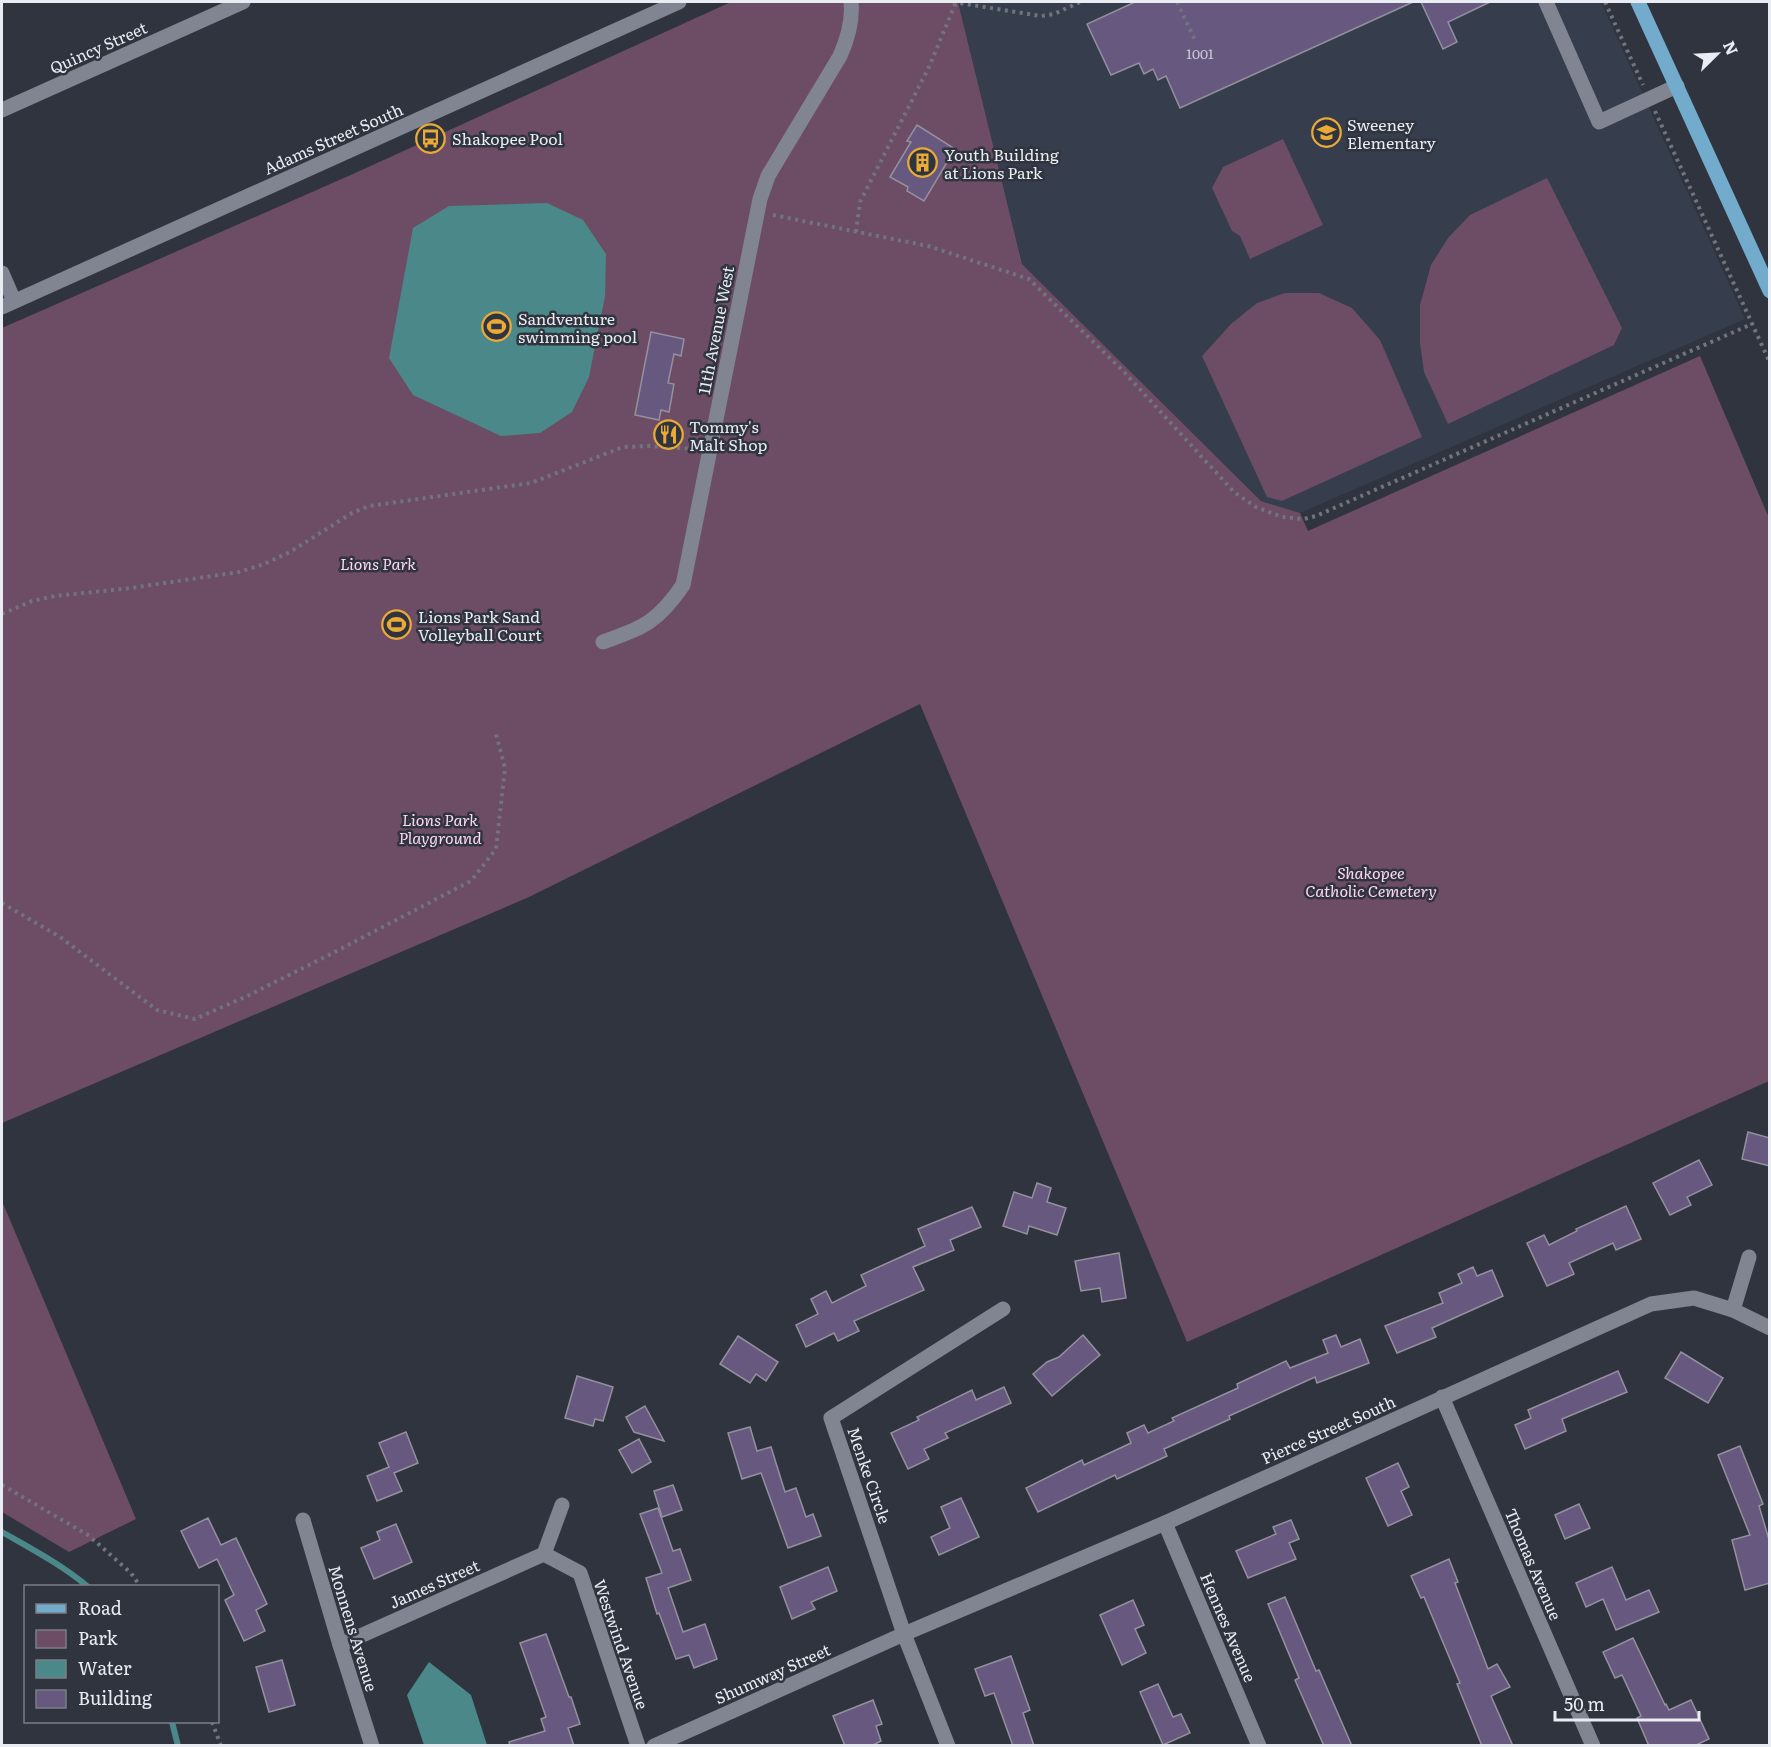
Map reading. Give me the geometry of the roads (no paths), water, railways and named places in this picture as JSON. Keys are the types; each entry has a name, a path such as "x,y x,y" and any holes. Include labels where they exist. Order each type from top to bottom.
{"main road":[{"path":"1638,2 1770,291"}],"street":[{"name":"Quincy Street","path":"2,110 243,2"},
{"name":"Adams Street South","path":"8,304 679,2"},
{"name":"11th Avenue West","path":"603,642 652,621 683,585 760,199 768,176 840,56 847,40 852,15 851,2"},
{"path":"1546,2 1599,122 1677,86"},
{"path":"2,273 8,304"},
{"path":"1733,1310 1749,1257"},
{"name":"Pierce Street South","path":"904,1634 1165,1522 1651,1304 1694,1298 1733,1310 1769,1330"},
{"name":"Menke Circle","path":"904,1634 831,1418 1003,1309"},
{"name":"Thomas Avenue","path":"1442,1397 1593,1746"},
{"path":"544,1554 562,1505"},
{"name":"Monnens Avenue","path":"303,1520 372,1746"},
{"name":"Hennes Avenue","path":"1165,1522 1259,1746"},
{"name":"James Street","path":"340,1645 544,1554"},
{"name":"Westwind Avenue","path":"544,1554 579,1573 638,1746"},
{"path":"904,1634 948,1746"},
{"name":"Shumway Street","path":"654,1746 904,1634"}],"water":[{"name":"Sandventure swimming pool","path":"547,203 583,220 606,254 605,296 589,377 572,412 540,433 501,436 413,395 389,358 413,228 449,206"},
{"path":"429,1662 471,1695 487,1745 424,1745 407,1695"}],"waterway":[{"path":"2,1532 57,1564 86,1585"},
{"path":"172,1723 178,1746"}],"place":[{"name":"Sweeney Elementary","path":"1326,133"},
{"name":"Shakopee Pool","path":"431,138"},
{"name":"Youth Building at Lions Park","path":"923,163"},
{"name":"Sandventure swimming pool","path":"497,327"},
{"name":"Tommy's Malt Shop","path":"668,435"},
{"name":"Lions Park Sand Volleyball Court","path":"397,625"}],"park label":[{"name":"Lions Park","path":"378,563"},
{"name":"Lions Park Playground","path":"440,828"},
{"name":"Shakopee Catholic Cemetery","path":"1371,881"}]}
